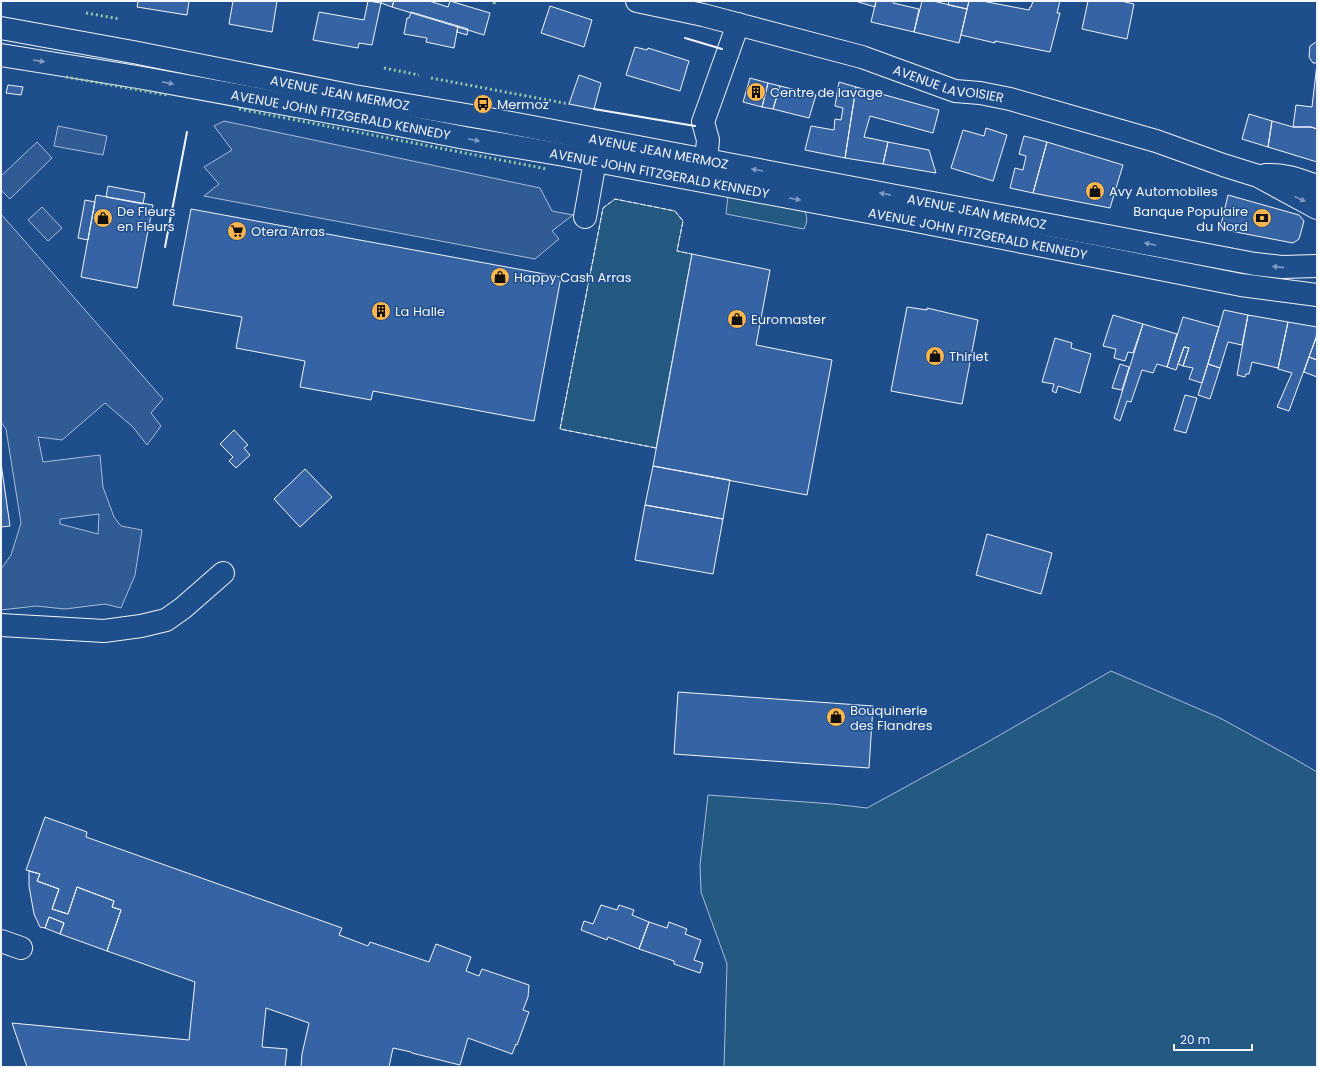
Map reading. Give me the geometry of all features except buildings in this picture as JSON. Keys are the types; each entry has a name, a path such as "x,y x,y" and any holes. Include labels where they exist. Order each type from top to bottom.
{"main road":[{"name":"AVENUE LAVOISIER","path":"637,1 703,15 862,57 955,91 980,93 1010,99 1156,141 1258,176"},
{"path":"706,161 708,140 703,122 738,24"},
{"name":"AVENUE JEAN MERMOZ","path":"1,28 132,52 354,96 484,118 1255,264 1282,267 1317,266"},
{"name":"AVENUE JOHN FITZGERALD KENNEDY","path":"1,55 137,77 903,218 1242,285 1317,295"},
{"path":"586,217 595,161"},
{"path":"1258,176 1278,174 1317,186"},
{"path":"1258,176 1317,208"},
{"path":"1,625 92,631 104,631 141,626 166,620 183,608 223,573"}],"shaded area":[{"path":"224,121 540,188 552,211 573,215 552,231 559,239 535,259 204,196 219,184 204,167 232,150 214,126"},
{"path":"58,126 107,136 103,155 54,146"},
{"path":"37,142 52,158 10,199 1,190 1,176"},
{"path":"728,196 801,205 807,217 806,225 804,229 726,214"},
{"path":"615,199 675,211 683,221 677,251 692,254 656,448 560,429 603,208"},
{"path":"42,207 62,228 48,241 28,220"},
{"path":"1,214 163,399 151,413 161,426 147,445 133,427 105,403 62,440 38,437 43,462 100,455 103,487 114,517 121,526 142,530 135,575 121,608 105,604 65,609 36,606 1,610 1,569 11,555 21,523 6,429 1,422","holes":["99,514 98,534 60,524 60,519"]},
{"path":"1111,671 1220,718 1317,772 1317,1067 724,1067 727,964 701,892 700,865 708,795 833,804 867,808 986,743"}],"hedge":[{"path":"86,13 120,19"},
{"path":"384,68 419,75"},
{"path":"66,77 167,95"},
{"path":"431,78 569,104"},
{"path":"239,109 547,169"}],"fence":[{"path":"656,448 560,429 603,208 615,199 675,211 683,221 677,251 692,254"}],"wall":[{"path":"685,38 722,49"},
{"path":"594,109 695,126"},
{"path":"165,247 187,132"}],"place":[{"name":"Centre de lavage","path":"756,92"},
{"name":"Mermoz","path":"483,104"},
{"name":"Avy Automobiles","path":"1095,191"},
{"name":"De Fleurs en Fleurs","path":"103,218"},
{"name":"Banque Populaire du Nord","path":"1262,218"},
{"name":"Otera Arras","path":"237,231"},
{"name":"Happy Cash Arras","path":"500,277"},
{"name":"La Halle","path":"381,311"},
{"name":"Euromaster","path":"737,319"},
{"name":"Thiriet","path":"935,356"},
{"name":"Bouquinerie des Flandres","path":"836,717"}]}
